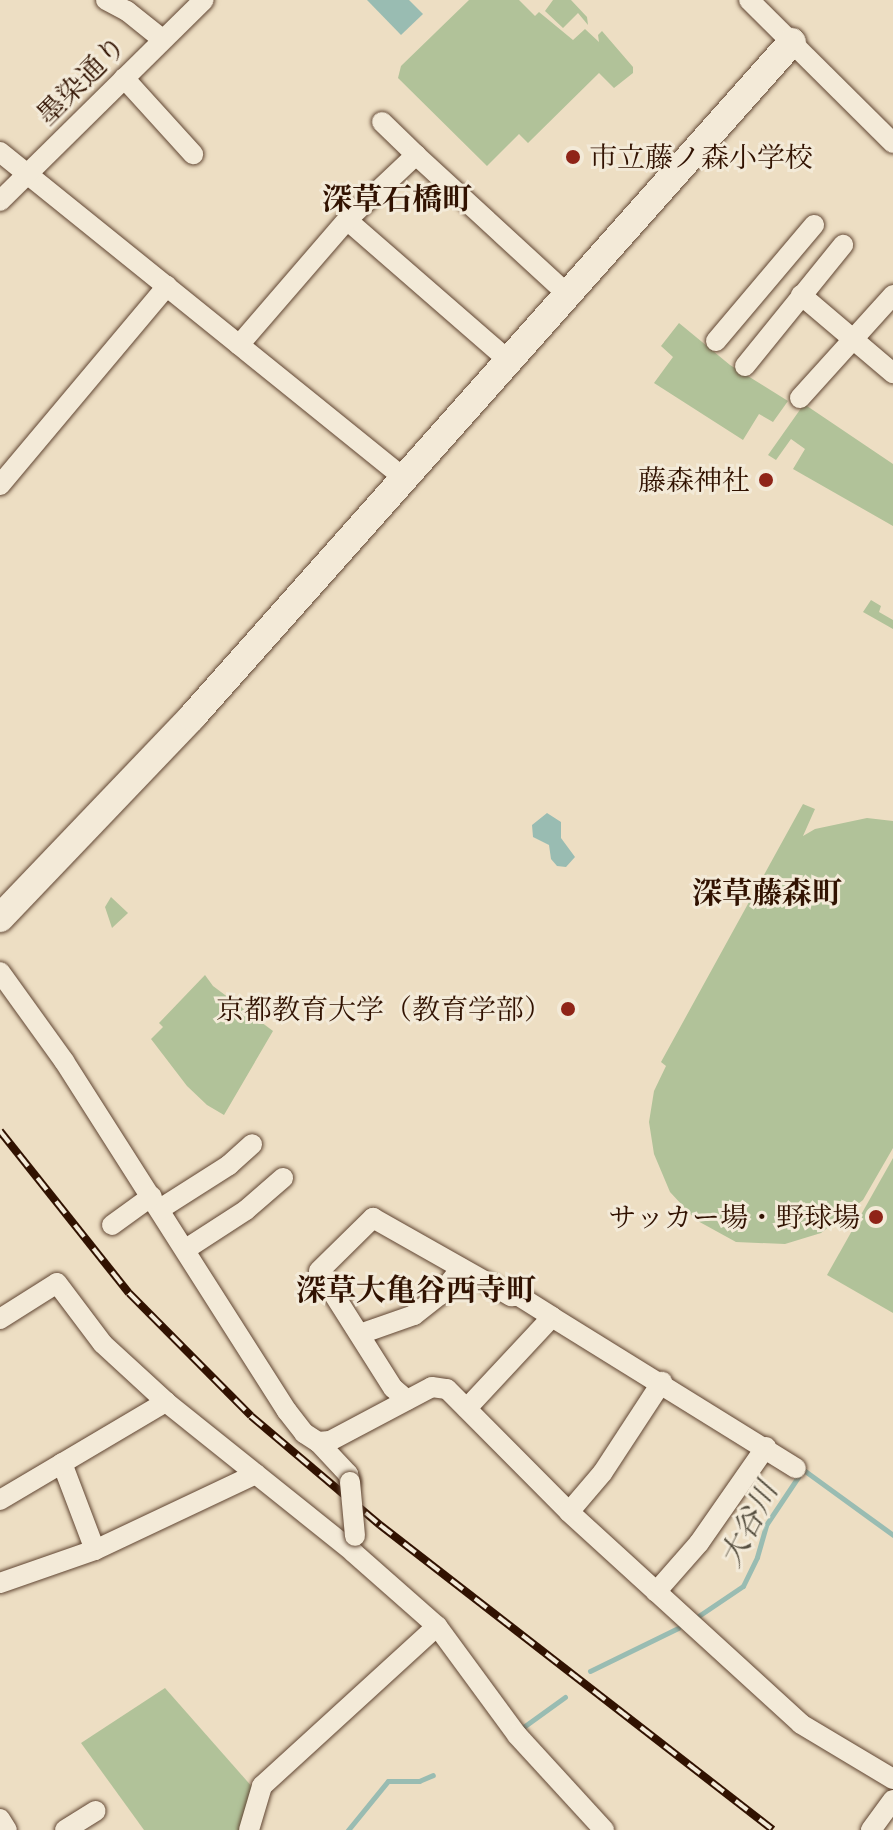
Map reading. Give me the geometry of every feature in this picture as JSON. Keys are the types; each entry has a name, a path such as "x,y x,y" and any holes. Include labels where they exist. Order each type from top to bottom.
{"street":[{"path":"106,0 127,11 162,39"},
{"name":"墨染通り","path":"0,201 31,182 124,78 204,0"},
{"path":"749,0 893,143"},
{"path":"0,918 183,727 792,42"},
{"path":"124,78 193,154"},
{"path":"382,122 568,295"},
{"path":"0,152 31,182 167,286 404,478"},
{"path":"239,345 347,220 416,155"},
{"path":"347,220 509,361"},
{"path":"716,341 814,225"},
{"path":"745,366 843,245"},
{"path":"767,282 852,339 893,373"},
{"path":"0,485 7,462 167,286"},
{"path":"800,398 893,295"},
{"path":"0,972 64,1061 287,1411 304,1433 318,1442 348,1474 354,1544"},
{"path":"112,1225 229,1165 252,1144"},
{"path":"186,1249 246,1210 283,1178"},
{"path":"407,1400 393,1388 319,1271 373,1218 511,1296 519,1296 796,1468"},
{"path":"360,1334 414,1315 440,1295 461,1268"},
{"path":"0,1319 57,1283 103,1344 166,1402 256,1474 354,1544 437,1626 514,1732 597,1828"},
{"path":"467,1408 552,1317"},
{"path":"569,1512 603,1472 662,1382"},
{"path":"318,1442 330,1441 437,1386 447,1389 569,1512 801,1724 893,1779"},
{"path":"0,1500 166,1402"},
{"path":"656,1592 699,1543 766,1447"},
{"path":"62,1463 95,1550"},
{"path":"0,1583 95,1550 256,1474"},
{"path":"249,1830 262,1786 437,1626"},
{"path":"871,1830 893,1800"},
{"path":"65,1830 95,1811"},
{"path":"0,1819 7,1830"}],"green space":[{"path":"469,0 519,0 535,16 539,12 573,40 585,29 599,42 598,35 602,31 633,67 633,73 614,88 599,73 528,143 519,134 487,166 398,78 401,66"},
{"path":"553,0 571,0 587,17 588,25 578,13 563,28 545,11"},
{"path":"679,323 730,365 788,401 773,422 759,414 743,440 654,383 673,357 661,346"},
{"path":"804,404 893,464 893,526 793,469 805,449 791,439 776,460 768,455"},
{"path":"871,600 881,606 879,612 893,620 893,629 863,612"},
{"path":"803,804 815,809 803,836 815,829 867,818 893,821 893,1148 863,1200 821,1233 785,1244 736,1242 696,1220 670,1192 654,1154 649,1122 654,1091 666,1066 661,1062"},
{"path":"111,897 128,913 112,928 105,907"},
{"path":"205,975 213,986 273,1031 224,1115 207,1105 187,1086 151,1039 163,1027 159,1023"},
{"name":"サッカー場・野球場","path":"893,1158 893,1313 827,1275"},
{"path":"165,1688 254,1789 240,1830 144,1830 81,1743"}],"water":[{"path":"367,0 409,0 423,14 401,35"},
{"path":"547,813 561,822 561,838 575,857 566,867 557,866 551,859 549,845 533,837 532,825"}],"waterway":[{"name":"大谷川","path":"805,1471 893,1535"},
{"name":"大谷川","path":"697,1617 743,1586 757,1557 766,1525 798,1477"},
{"name":"大谷川","path":"590,1671 678,1628"},
{"name":"大谷川","path":"522,1728 565,1697"},
{"name":"大谷川","path":"348,1830 388,1781 419,1781 433,1775"}],"railway":[{"path":"0,1131 129,1293 251,1416 380,1525 773,1830"}],"place":[{"name":"市立藤ノ森小学校","path":"573,157"},
{"name":"藤森神社","path":"766,480"},
{"name":"京都教育大学（教育学部）","path":"568,1009"},
{"name":"サッカー場・野球場","path":"876,1217"}],"district":[{"name":"深草石橋町","path":"397,198"},
{"name":"深草藤森町","path":"767,892"},
{"name":"深草大亀谷西寺町","path":"416,1289"}]}
